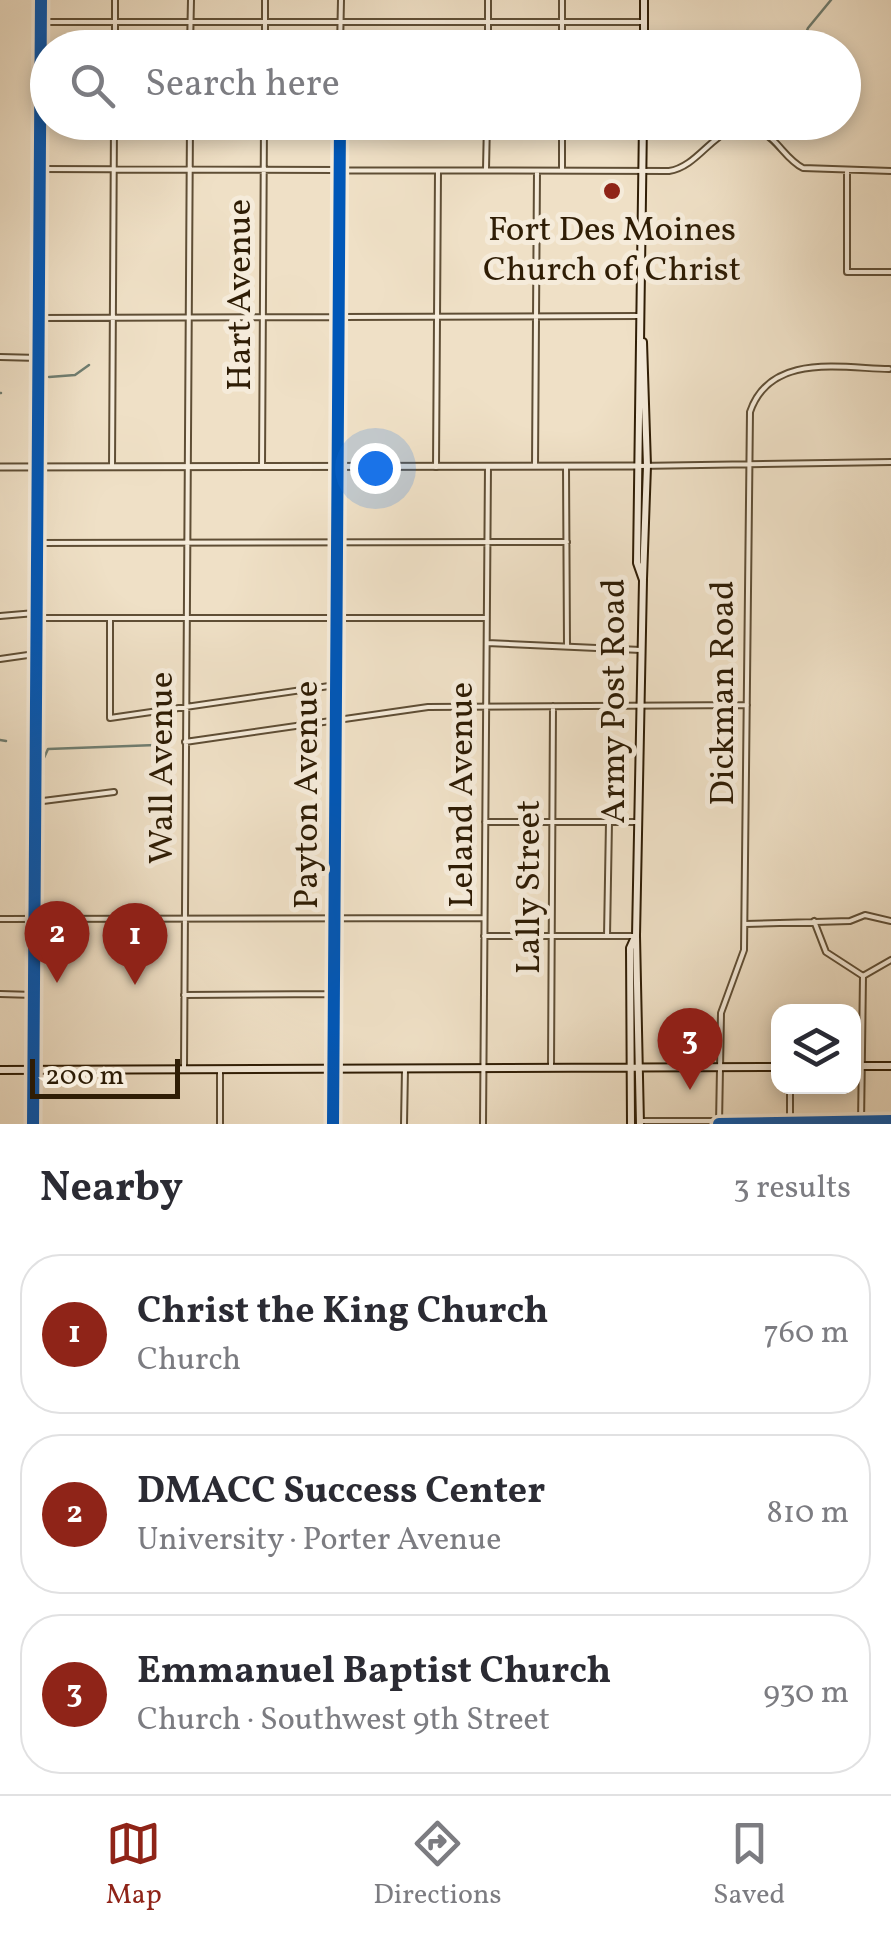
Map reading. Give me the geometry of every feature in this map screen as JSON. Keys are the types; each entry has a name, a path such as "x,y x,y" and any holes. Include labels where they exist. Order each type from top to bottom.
{"main road":[{"path":"644,0 644,30"},
{"name":"Army Post Road","path":"640,1123 636,936 643,580 638,563 642,466 638,354 642,340 643,140"},
{"path":"861,1066 891,1066"},
{"path":"0,1070 771,1067"},
{"name":"Army Post Road","path":"631,1124 636,1068"}],"street":[{"path":"41,0 41,30"},
{"path":"115,0 115,30"},
{"path":"190,30 191,0"},
{"path":"265,0 265,30"},
{"path":"340,0 340,30"},
{"path":"488,0 488,30"},
{"path":"562,0 562,30"},
{"path":"41,22 644,22"},
{"path":"33,1124 40,140"},
{"path":"112,467 114,140"},
{"name":"Wall Avenue","path":"184,1070 190,140"},
{"name":"Hart Avenue","path":"262,467 264,140"},
{"name":"Payton Avenue","path":"333,1124 340,140"},
{"path":"486,169 487,140"},
{"path":"562,140 562,169"},
{"path":"40,170 643,170 682,168 715,140"},
{"path":"772,140 803,168 891,171"},
{"path":"436,466 438,169"},
{"path":"534,466 537,169"},
{"path":"847,171 847,272 891,272"},
{"path":"39,318 642,316"},
{"path":"0,358 39,358"},
{"name":"Dickman Road","path":"719,1123 721,1014 744,956 750,412 756,397 774,378 798,368 889,368"},
{"path":"0,467 891,462"},
{"name":"Leland Avenue","path":"483,1124 488,466"},
{"path":"566,466 566,646"},
{"path":"36,543 566,542"},
{"path":"0,616 487,618"},
{"path":"110,618 110,718 336,685"},
{"path":"486,643 641,650"},
{"path":"0,659 35,654"},
{"path":"185,742 428,706 747,705"},
{"name":"Lally Street","path":"551,1068 553,706"},
{"path":"35,802 114,792"},
{"path":"485,822 638,822"},
{"path":"607,936 609,822"},
{"path":"745,924 850,921 865,915 891,921"},
{"path":"0,920 484,918"},
{"path":"814,921 826,952 864,976"},
{"path":"484,936 636,936"},
{"path":"864,976 891,960"},
{"path":"861,1021 864,976"},
{"path":"0,994 34,994"},
{"path":"184,995 334,994"},
{"path":"404,1124 405,1069"},
{"path":"220,1070 220,1124"},
{"path":"790,1094 790,1122"},
{"path":"860,1094 861,1122"},
{"path":"640,1123 891,1121"}],"waterway":[{"path":"807,30 831,0"},
{"path":"49,377 75,375 89,365"},
{"path":"0,740 6,741"},
{"path":"43,760 48,749 156,745"}],"cycle path":[{"path":"41,0 41,30"},
{"path":"33,1124 40,140"},
{"path":"333,1124 340,140"},
{"path":"719,1124 891,1121"}],"place":[{"name":"Fort Des Moines Church of Christ","path":"612,191"},
{"name":"DMACC Success Center","path":"57,983"},
{"name":"Christ the King Church","path":"135,985"},
{"name":"Emmanuel Baptist Church","path":"690,1090"}]}
